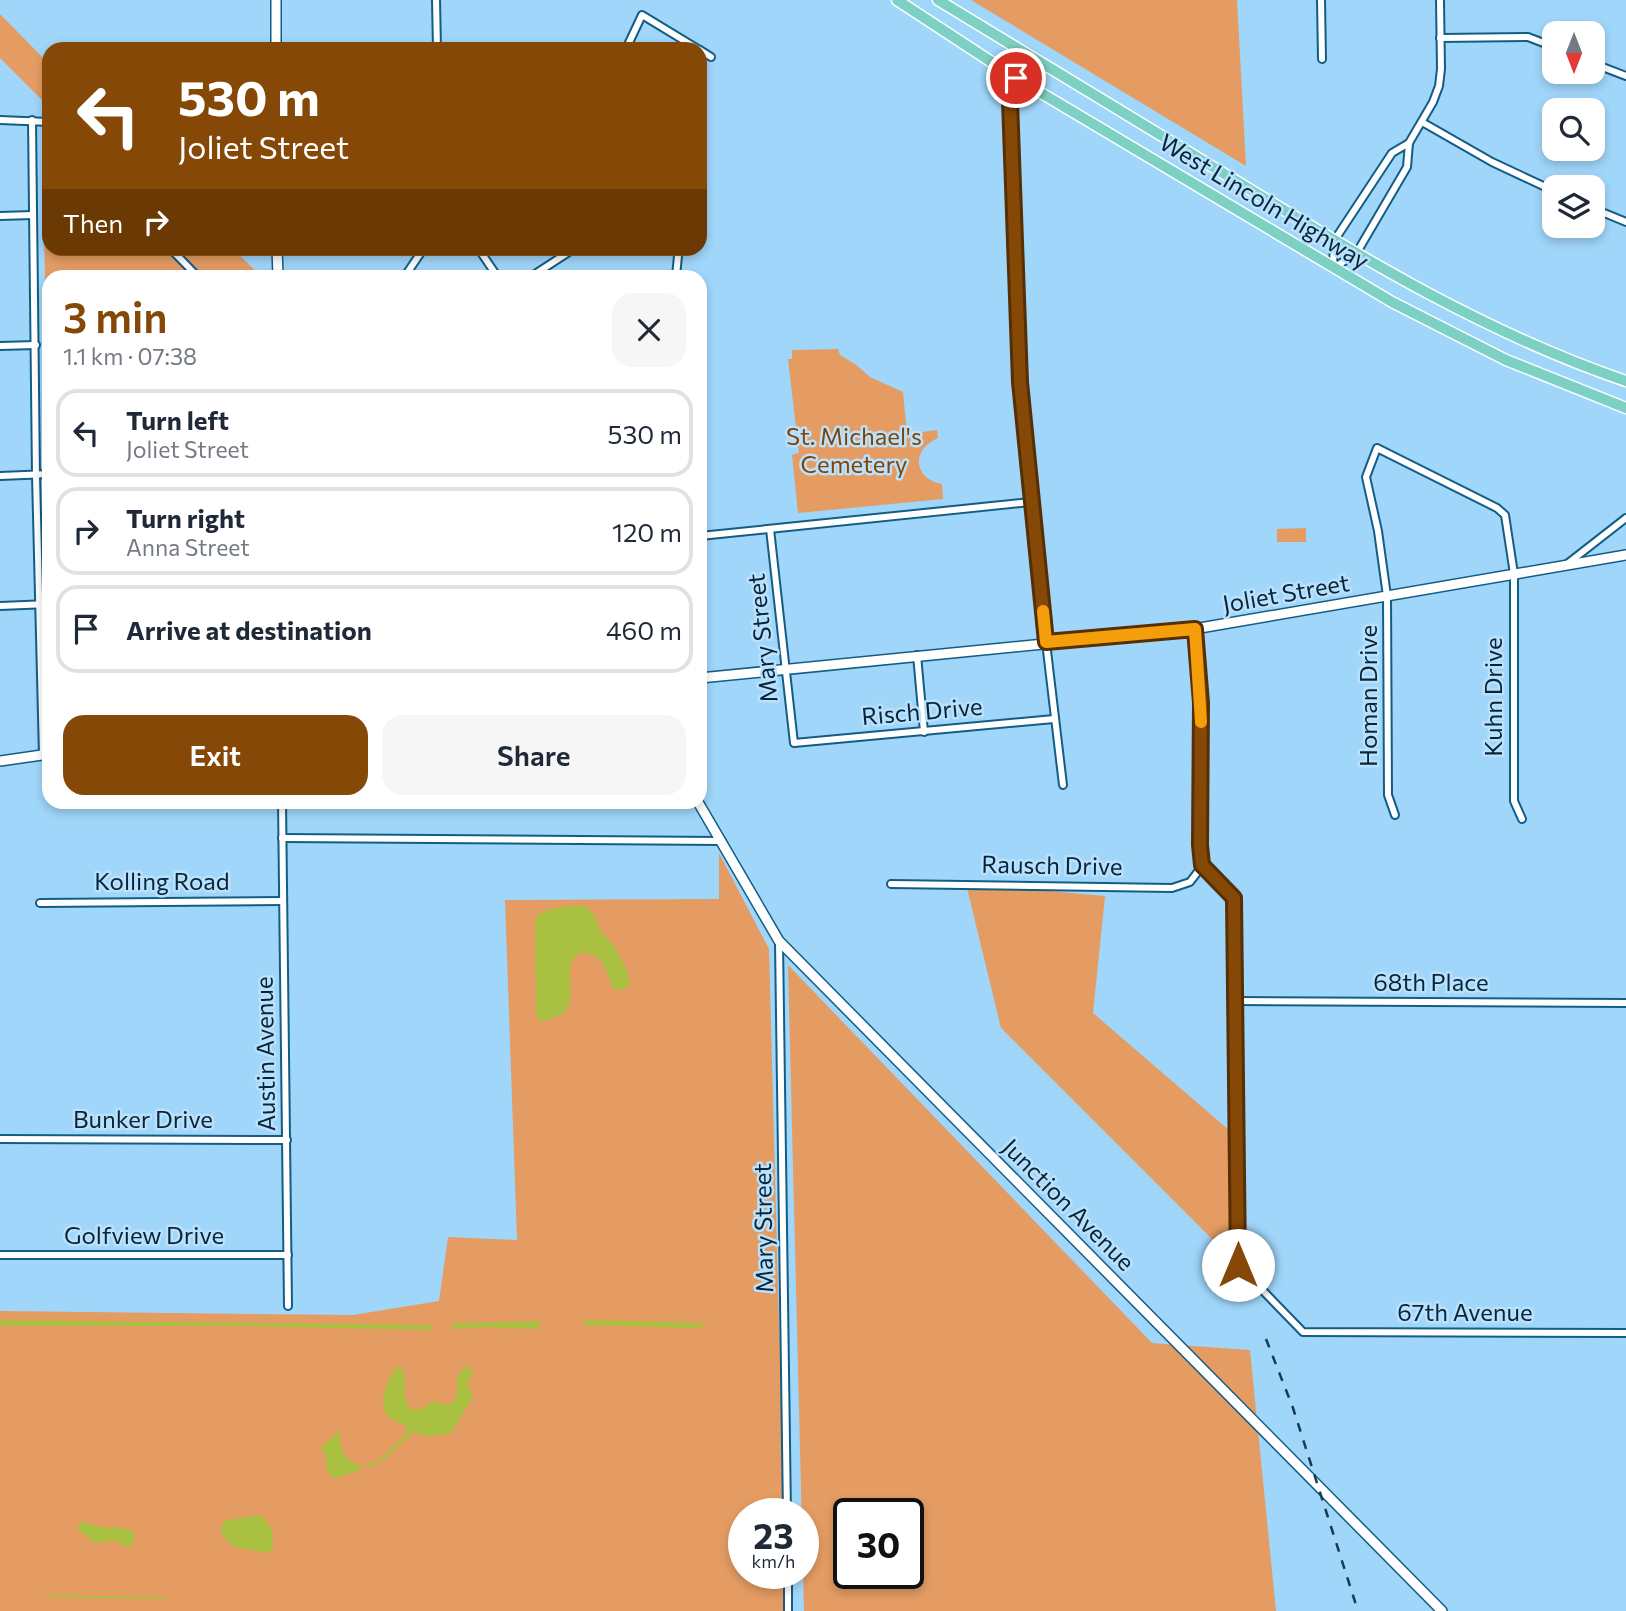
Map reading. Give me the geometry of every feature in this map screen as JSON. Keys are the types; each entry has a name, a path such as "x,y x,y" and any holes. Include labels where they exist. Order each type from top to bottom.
{"main road":[{"name":"West Lincoln Highway","path":"897,0 1016,78 1404,309 1495,355 1626,408"},
{"name":"West Lincoln Highway","path":"938,0 1356,254 1477,320 1553,354 1626,382"}],"street":[{"path":"276,0 276,42"},
{"path":"436,0 437,42"},
{"path":"1321,0 1322,59"},
{"path":"1334,268 1356,254 1407,167 1409,143 1439,86 1440,0"},
{"path":"629,42 642,15 686,42"},
{"path":"1440,38 1528,37 1542,42"},
{"path":"1027,54 1016,78 1010,101 1020,382 1063,785"},
{"path":"707,55 711,57"},
{"path":"1605,68 1626,76"},
{"path":"0,120 42,121"},
{"path":"32,120 38,605 42,680"},
{"path":"1422,122 1492,162 1542,185"},
{"path":"1334,268 1334,241 1392,153 1409,143"},
{"path":"1605,213 1626,222"},
{"path":"0,216 33,215"},
{"path":"178,256 191,270"},
{"path":"541,270 563,256"},
{"path":"0,346 36,345"},
{"name":"Homan Drive","path":"1395,816 1388,795 1387,596 1382,553 1366,477 1377,448 1497,508 1505,515 1514,574"},
{"path":"0,476 42,475"},
{"path":"707,535 1031,502"},
{"path":"1566,565 1626,517"},
{"name":"Mary Street","path":"770,529 794,743"},
{"name":"Joliet Street","path":"707,677 1195,629 1626,555"},
{"name":"Kuhn Drive","path":"1514,574 1514,801 1522,818"},
{"path":"0,606 42,605"},
{"path":"1195,629 1201,703 1202,865 1234,898 1236,1001"},
{"path":"917,655 924,732"},
{"name":"Risch Drive","path":"794,743 1054,719"},
{"path":"0,761 42,755"},
{"name":"Austin Avenue","path":"282,809 288,1306"},
{"name":"Junction Avenue","path":"702,809 779,941 1442,1611"},
{"path":"282,838 722,841"},
{"name":"Rausch Drive","path":"891,884 1172,888 1190,883 1202,865"},
{"name":"Kolling Road","path":"40,903 284,901"},
{"name":"Mary Street","path":"779,941 787,1498"},
{"name":"68th Place","path":"1236,1001 1626,1003"},
{"name":"67th Avenue","path":"1236,1001 1238,1265 1303,1332 1626,1333"},
{"name":"Bunker Drive","path":"0,1139 287,1140"},
{"name":"Golfview Drive","path":"0,1255 288,1255"},
{"path":"788,1589 789,1611"}],"green space":[{"path":"971,0 1237,0 1246,166"},
{"path":"0,14 42,57 42,100 0,58"},
{"path":"45,256 240,256 255,270 45,270"},
{"name":"St. Michael's Cemetery","path":"838,349 840,355 870,377 903,392 907,434 937,430 938,438 923,449 919,463 925,476 942,484 943,499 798,513 792,455 799,453 788,359 792,359 792,350"},
{"path":"1306,528 1306,542 1277,542 1277,529"},
{"path":"719,853 769,949 784,1498 728,1498 728,1589 785,1589 786,1611 0,1611 0,1311 353,1315 439,1301 448,1237 517,1240 505,900 719,899"},
{"path":"966,884 1105,896 1093,1013 1237,1137 1238,1265 1001,1028"},
{"path":"788,965 1152,1343 1250,1350 1276,1611 804,1611 803,1589 819,1589 819,1498 801,1498"}],"shaded area":[{"path":"585,906 594,914 601,931 615,947 630,984 623,989 613,988 603,963 595,956 580,953 571,966 569,1006 564,1012 543,1022 538,1020 536,1011 535,918 547,910"},
{"path":"0,1320 432,1325 431,1330 238,1326 0,1326"},
{"path":"539,1321 539,1329 452,1329 453,1324 458,1323"},
{"path":"583,1322 705,1323 705,1326 689,1328 584,1325"},
{"path":"399,1366 405,1376 405,1398 411,1409 419,1410 434,1401 449,1405 456,1399 458,1375 465,1367 469,1367 473,1375 467,1381 473,1397 448,1434 428,1436 413,1432 384,1460 367,1468 366,1465 381,1459 406,1434 406,1426 390,1418 384,1406 387,1383"},
{"path":"339,1431 345,1456 360,1465 361,1469 333,1478 327,1471 326,1458 321,1447"},
{"path":"262,1515 272,1530 273,1548 268,1553 234,1547 223,1537 221,1527 226,1520"},
{"path":"79,1523 134,1532 134,1542 129,1546 114,1540 95,1543 78,1530"},
{"path":"45,1595 161,1597 171,1599 47,1597"}],"railway":[{"path":"1266,1339 1293,1408 1358,1611"}],"slow traffic":[{"path":"1043,611 1046,642 1195,629 1201,722"}],"route":[{"path":"1016,78 1010,101 1020,382 1046,642 1195,629 1201,703 1202,865 1234,898 1238,1265"}]}
